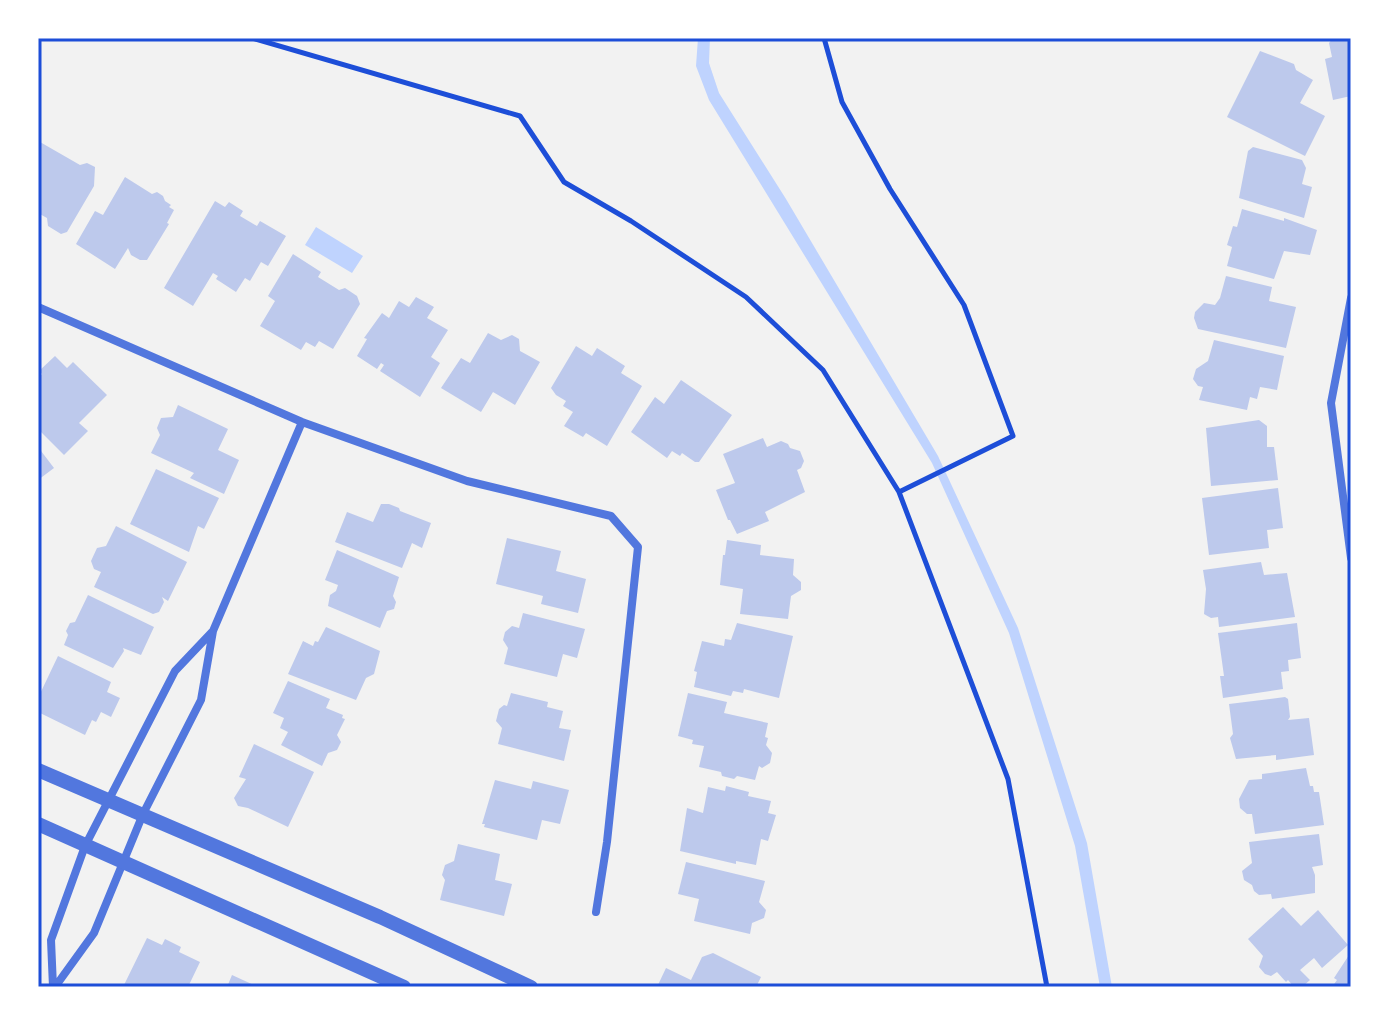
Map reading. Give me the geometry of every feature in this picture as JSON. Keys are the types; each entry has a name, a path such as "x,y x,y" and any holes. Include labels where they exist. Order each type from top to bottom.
{"street":[{"path":"1351,298 1331,403 1351,558"},
{"path":"38,307 302,422 467,481 611,516 638,547 596,912"},
{"path":"54,987 94,933 143,814 201,700 213,631 302,422"},
{"path":"54,987 51,940 85,846 175,671 213,631"},
{"path":"38,770 380,917 531,987"},
{"path":"38,824 404,987"}],"path":[{"path":"252,38 520,116 564,182 631,221 746,297 823,370 899,492 1008,779 1047,987"},
{"path":"824,38 842,102 890,189 964,305 1013,436 899,492"}],"water":[{"path":"698,38 710,38 709,63 719,93 786,199 938,456 1018,628 1087,843 1112,987 1100,987 1075,846 1009,633 932,463 709,100 696,66"},
{"path":"316,227 363,256 352,273 305,245"}],"building":[{"path":"1333,38 1351,38 1351,96 1333,100 1325,59 1332,57 1329,43"},
{"path":"1260,51 1294,64 1296,70 1313,80 1300,103 1325,116 1305,156 1227,117"},
{"path":"40,142 80,165 87,163 95,167 94,186 67,232 61,234 48,226 47,218 38,213"},
{"path":"1253,147 1302,160 1306,168 1302,184 1312,187 1304,218 1239,198 1248,151"},
{"path":"125,177 152,194 157,192 163,196 174,210 147,260 131,255 128,248 115,269 76,244 95,211 103,215"},
{"path":"215,201 225,207 229,202 243,211 240,216 257,226 260,221 286,236 268,266 261,262 250,281 245,278 236,292 216,279 218,276 213,273 193,306 164,288"},
{"path":"1242,209 1284,221 1284,218 1317,230 1310,255 1284,251 1274,279 1227,266 1232,247 1227,245"},
{"path":"293,254 321,272 318,277 339,290 345,288 357,296 360,304 333,349 319,341 315,347 306,342 301,350 260,326 275,301 268,296"},
{"path":"1226,276 1272,287 1269,301 1296,307 1286,348 1198,329 1195,312 1204,303 1215,305"},
{"path":"416,297 434,307 427,318 448,330 431,357 440,363 420,397 380,371 384,365 381,363 377,369 357,356 367,339 364,338 382,313 389,318 399,301 409,307"},
{"path":"488,333 501,340 512,335 519,339 520,351 540,362 515,405 493,392 481,412 441,388 461,358 470,363"},
{"path":"1214,340 1284,356 1277,390 1260,387 1257,399 1250,397 1247,410 1199,400 1203,387 1193,379 1196,369 1208,361"},
{"path":"576,346 592,356 597,348 625,366 621,373 642,386 607,446 586,433 583,437 564,426 573,412 563,406 566,401 551,388"},
{"path":"55,356 67,368 73,362 107,395 79,423 88,431 64,455 38,429 38,378 42,374 39,371"},
{"path":"681,380 732,415 699,462 672,451 667,458 631,432 655,397 664,404"},
{"path":"178,405 228,429 218,450 239,460 224,494 190,478 194,473 151,453 160,435 157,428 161,418 173,417"},
{"path":"1259,420 1267,426 1267,447 1274,447 1278,480 1211,486 1206,428"},
{"path":"763,438 767,447 781,441 800,451 804,461 797,470 805,492 765,512 769,521 737,534 716,490 735,483 723,454"},
{"path":"38,447 54,468 38,480"},
{"path":"156,469 219,498 204,529 198,526 189,552 130,524"},
{"path":"1278,488 1283,528 1267,530 1269,548 1209,555 1202,498"},
{"path":"381,504 389,504 431,523 422,548 412,543 402,568 335,542 347,512 373,522"},
{"path":"116,526 187,562 168,601 162,597 164,602 159,612 153,614 94,587 101,572 94,569 91,561 97,548 106,546"},
{"path":"507,538 561,551 556,571 586,579 578,613 541,604 543,596 496,584"},
{"path":"727,540 761,545 760,555 794,559 793,575 801,582 801,590 791,596 788,619 740,614 743,589 720,585"},
{"path":"337,550 399,577 393,596 396,602 394,609 387,611 380,628 328,606 330,595 338,585 325,580"},
{"path":"1261,562 1264,575 1287,573 1295,617 1219,627 1218,617 1211,618 1204,614 1206,589 1203,570"},
{"path":"88,595 154,627 141,655 123,648 113,668 64,645 68,635 66,631 70,623 75,622"},
{"path":"523,613 585,629 577,658 563,654 557,677 504,664 508,648 503,640 505,632 512,626 519,628"},
{"path":"737,623 793,636 779,698 744,689 743,693 733,691 731,696 694,687 697,672 694,671 702,641 724,646 725,639 731,640"},
{"path":"1297,623 1301,658 1288,660 1289,671 1281,672 1283,689 1223,698 1220,676 1224,676 1218,633"},
{"path":"326,627 380,651 374,674 366,678 356,700 288,674 303,641 313,646"},
{"path":"58,656 111,682 107,692 120,698 111,717 101,712 96,722 92,720 85,735 38,712 38,698"},
{"path":"288,681 330,699 326,708 343,715 345,719 337,735 341,742 337,750 328,753 322,766 281,745 288,732 280,728 284,718 273,713"},
{"path":"511,693 548,702 547,707 563,711 559,728 571,730 564,761 498,744 502,728 496,721 499,709 507,706"},
{"path":"688,693 727,702 724,713 768,723 765,737 772,753 770,763 762,768 759,766 755,780 737,776 734,779 722,776 721,772 699,767 704,746 692,744 693,740 678,736"},
{"path":"1288,699 1288,720 1309,718 1314,755 1276,760 1276,755 1236,759 1230,738 1233,734 1229,704"},
{"path":"254,744 314,772 288,827 238,806 234,798 246,779 239,777"},
{"path":"1306,768 1310,786 1313,786 1314,792 1319,792 1324,825 1255,834 1252,814 1240,808 1239,799 1249,780 1262,779 1262,774"},
{"path":"495,780 531,789 533,781 569,790 560,824 542,820 537,840 484,827 485,824 482,824"},
{"path":"726,786 749,792 748,796 771,801 768,813 776,815 768,841 761,839 756,865 736,861 736,864 680,851 687,808 703,813 708,787 725,791"},
{"path":"1319,834 1323,865 1312,867 1315,893 1272,899 1271,894 1259,895 1244,880 1242,871 1252,863 1249,842"},
{"path":"458,844 500,854 495,880 512,884 504,916 440,900 445,865 454,861"},
{"path":"686,862 765,881 759,902 766,910 764,918 752,923 750,934 694,921 699,899 678,894"},
{"path":"1283,907 1301,926 1318,910 1348,945 1322,968 1314,958 1300,970 1310,980 1302,987 1294,987 1277,972 1271,976 1265,974 1259,967 1263,956 1248,939"},
{"path":"147,938 162,945 165,939 181,947 179,952 200,962 188,987 123,987"},
{"path":"1351,952 1351,987 1332,987 1337,980 1334,978"},
{"path":"713,953 761,977 756,987 657,987 666,968 691,980 702,957"},
{"path":"232,975 258,987 227,987"}]}
